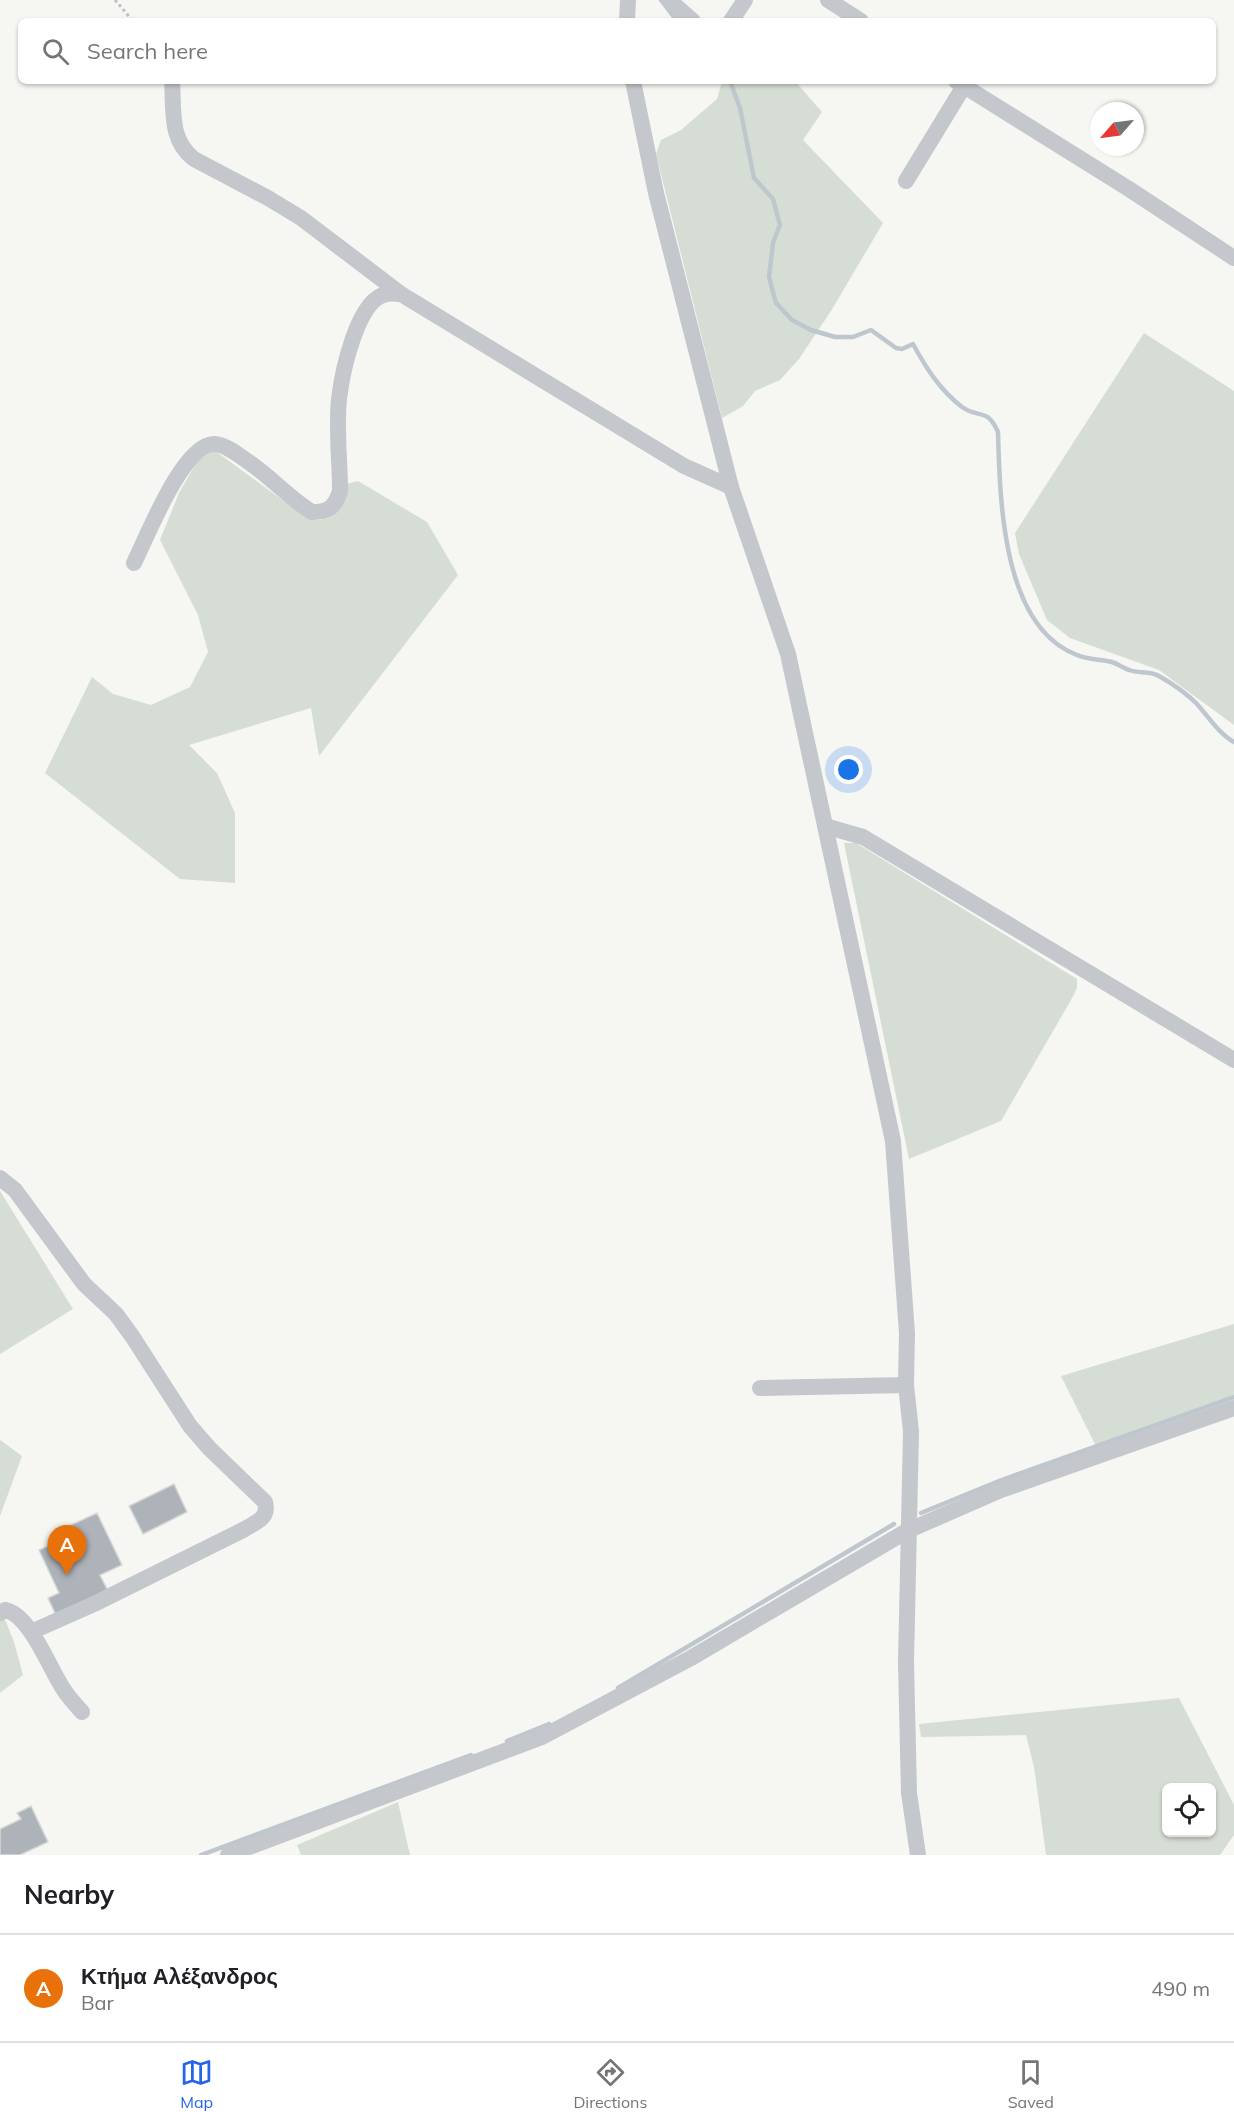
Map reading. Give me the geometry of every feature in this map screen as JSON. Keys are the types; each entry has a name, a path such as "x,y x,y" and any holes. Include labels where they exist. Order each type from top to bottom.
{"street":[{"path":"627,18 628,0"},
{"path":"669,0 690,18"},
{"path":"733,18 745,0"},
{"path":"828,0 856,18"},
{"path":"172,84 175,132 185,152 301,218 401,294 676,461 714,481 731,487"},
{"path":"634,84 656,193 731,487 788,654 893,1141 907,1333 906,1385 911,1432 907,1531 906,1663 909,1781 918,1855"},
{"path":"906,181 959,84"},
{"path":"962,84 1234,258"},
{"path":"134,563 179,474 192,455 202,446 215,444 226,448 253,465 312,512 324,512 336,503 340,492 339,400 350,349 364,314 376,299 386,294 401,294"},
{"path":"825,826 863,837 1234,1060"},
{"path":"0,1178 15,1190 84,1284 127,1329 190,1426 209,1448 265,1502 267,1510 264,1518 245,1529 105,1599 31,1632"},
{"path":"760,1388 906,1385"},
{"path":"228,1855 542,1737 691,1658 907,1531 1001,1490 1234,1408"},
{"path":"0,1613 11,1611 31,1632 64,1690 82,1712"}],"path":[{"path":"115,0 130,18"}],"shaded area":[{"path":"721,84 798,84 822,112 803,140 883,223 831,311 799,359 780,380 755,391 743,406 722,418 656,154 661,140 681,130 717,99"},
{"path":"1144,333 1234,391 1234,725 1159,670 1070,638 1047,620 1019,554 1015,533"},
{"path":"214,450 307,518 320,520 336,512 346,484 358,481 427,522 458,575 319,756 311,708 189,745 217,773 235,813 235,883 180,879 45,773 92,677 113,694 151,705 190,687 208,652 198,615 160,540 179,493 198,460"},
{"path":"844,843 856,843 1077,979 1077,988 1071,1000 1001,1121 909,1159"},
{"path":"0,1191 73,1309 0,1354"},
{"path":"1234,1324 1234,1396 1096,1446 1061,1376"},
{"path":"0,1440 22,1456 0,1516"},
{"path":"0,1607 14,1642 23,1675 0,1693"},
{"path":"1179,1698 1234,1805 1234,1835 1220,1855 1046,1855 1034,1767 1026,1735 921,1737 919,1724"},
{"path":"398,1802 410,1855 301,1855 297,1845"}],"building":[{"path":"174,1484 187,1512 143,1534 129,1506"},
{"path":"97,1513 122,1565 100,1575 108,1591 56,1615 48,1598 59,1593 39,1550 62,1540 58,1531"},
{"path":"31,1806 48,1842 20,1855 0,1855 0,1829 21,1819 17,1813"}],"waterway":[{"path":"661,0 675,18"},
{"path":"731,84 740,108 754,178 773,199 780,225 773,243 769,277 776,303 792,320 811,330 835,337 853,337 871,330 896,348 902,349 913,344 940,386 962,407 990,419 998,432 1004,525 1010,558 1020,590 1033,618 1052,640 1077,655 1112,662 1136,672 1152,673 1164,679 1192,699 1219,730 1234,742"},
{"path":"921,1513 999,1481 1234,1397"},
{"path":"618,1688 894,1524"},
{"path":"507,1741 549,1724"},
{"path":"201,1855 471,1755"}],"place":[{"name":"Κτήμα Αλέξανδρος","path":"67,1575"}]}
